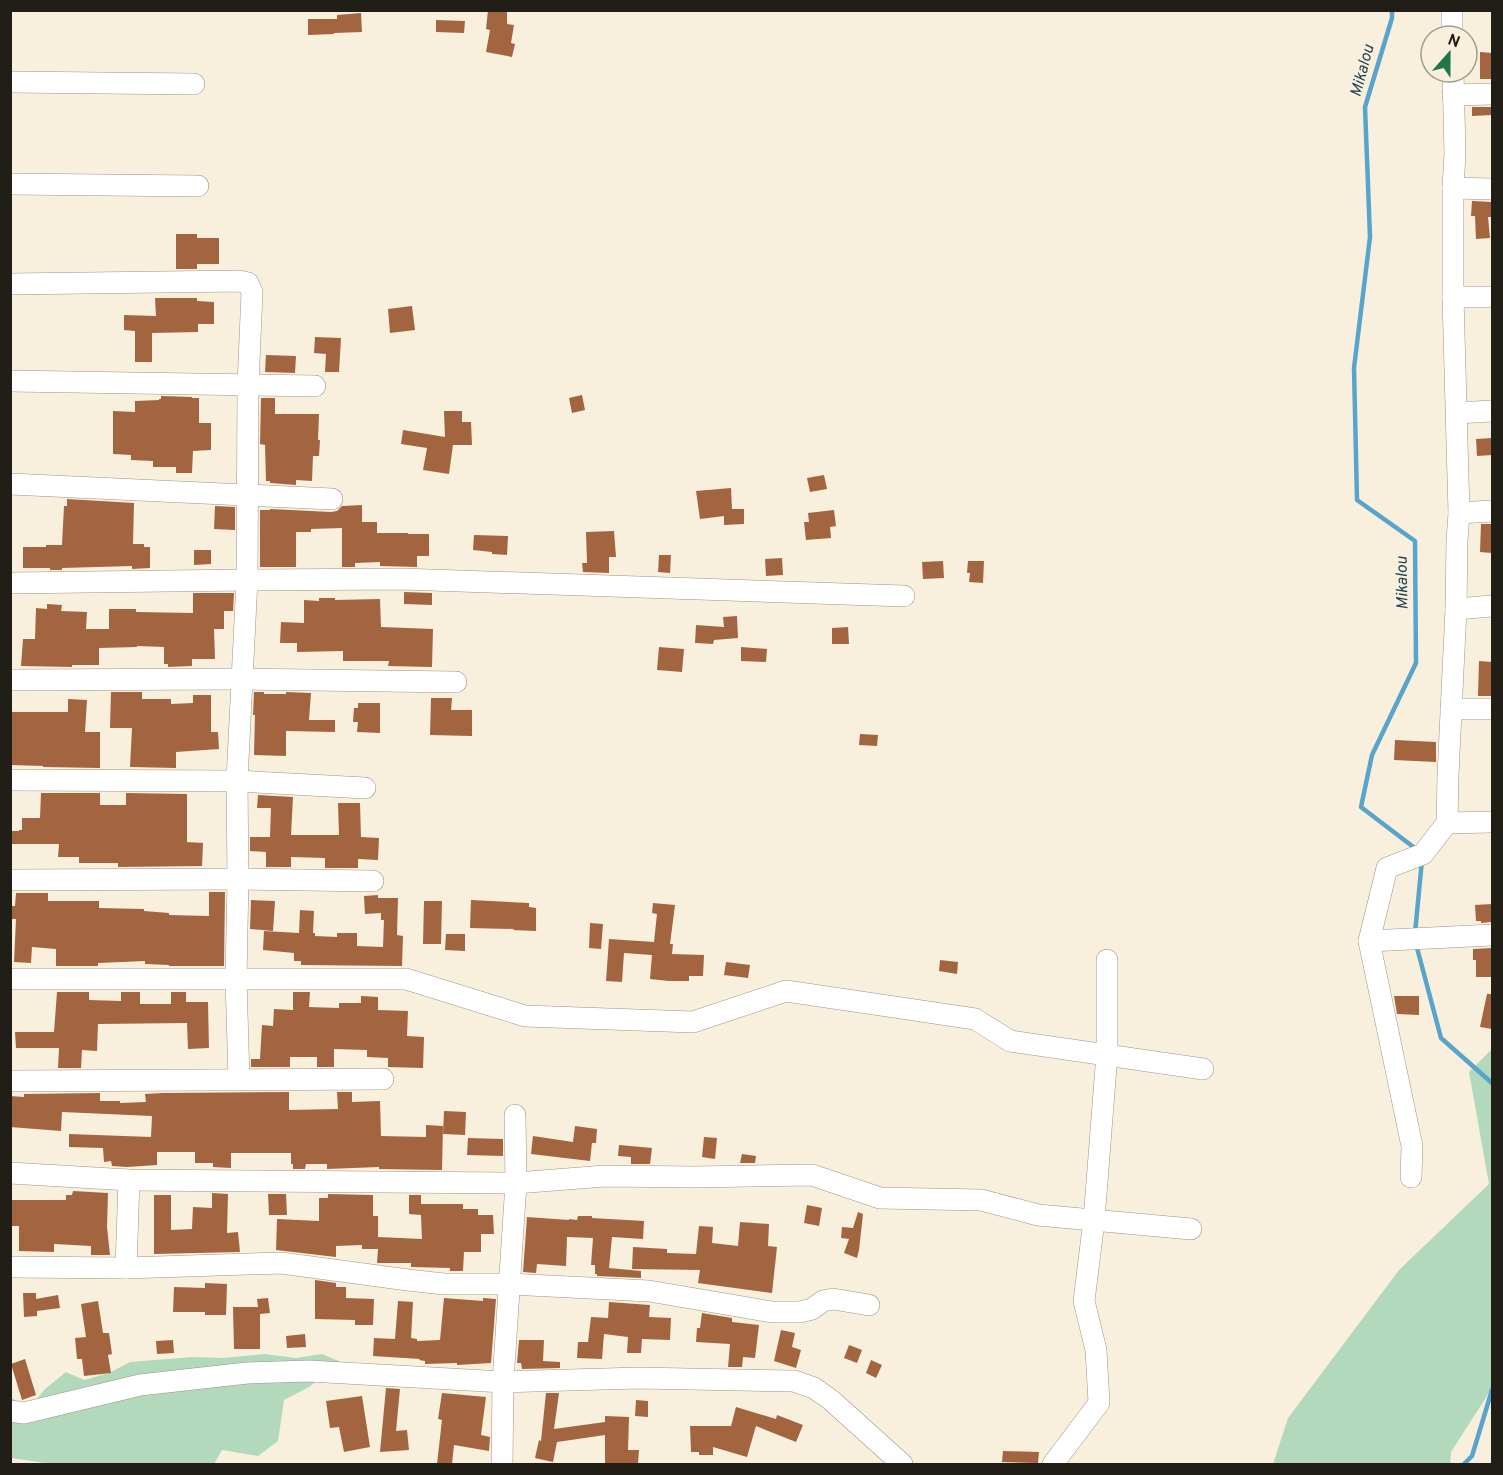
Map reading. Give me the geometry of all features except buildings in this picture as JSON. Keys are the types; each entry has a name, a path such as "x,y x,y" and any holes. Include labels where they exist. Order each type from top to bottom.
{"street":[{"path":"10,82 194,84"},
{"path":"1411,1177 1412,1146 1369,941 1387,868 1423,854 1447,823 1459,513 1453,297 1455,154 1453,84"},
{"path":"1453,95 1492,94"},
{"path":"10,184 198,186"},
{"path":"1453,188 1492,189"},
{"path":"10,284 239,281 248,284 252,292 248,386 247,580 237,781 236,979 239,1079"},
{"path":"1453,297 1492,297"},
{"path":"10,381 315,386"},
{"path":"1457,413 1492,411"},
{"path":"10,484 332,499"},
{"path":"1459,513 1492,511"},
{"path":"10,583 401,579 904,596"},
{"path":"1456,609 1492,606"},
{"path":"10,680 241,679 456,682"},
{"path":"1451,709 1492,709"},
{"path":"10,780 237,781 366,788"},
{"path":"1447,823 1492,822"},
{"path":"10,880 373,881"},
{"path":"1369,941 1492,935"},
{"path":"1053,1464 1099,1403 1096,1350 1084,1301 1094,1220 1107,1054 1107,960"},
{"path":"10,979 406,979 525,1016 693,1022 786,991 975,1019 1010,1041 1203,1069"},
{"path":"10,1081 383,1079"},
{"path":"502,1464 503,1382 516,1183 515,1115"},
{"path":"10,1173 129,1180 516,1183 605,1176 812,1175 880,1198 981,1200 1038,1215 1191,1229"},
{"path":"126,1268 129,1180"},
{"path":"10,1268 126,1268 281,1263 444,1284 509,1284 649,1291 772,1312 800,1312 812,1309 823,1301 833,1299 869,1305"},
{"path":"10,1412 24,1413 140,1385 247,1373 309,1371 503,1382 639,1378 794,1381 814,1388 831,1400 902,1464"}],"green space":[{"path":"1492,1049 1492,1388 1451,1452 1450,1464 1273,1464 1288,1418 1399,1270 1489,1184 1469,1072"},
{"path":"265,1354 296,1358 322,1354 341,1362 309,1387 284,1400 278,1441 258,1456 222,1450 214,1464 52,1464 11,1458 10,1398 31,1406 45,1389 66,1372 84,1380 109,1373 130,1362"}],"waterway":[{"name":"Mikalou","path":"1392,10 1392,18 1365,107 1370,237 1354,368 1357,500 1415,541 1416,663 1372,755 1361,807 1416,849"},
{"name":"Mikalou","path":"1415,933 1422,860"},
{"name":"Mikalou","path":"1416,944 1441,1038 1492,1083"},
{"name":"Mikalou","path":"1464,1464 1472,1456 1492,1390"}]}
